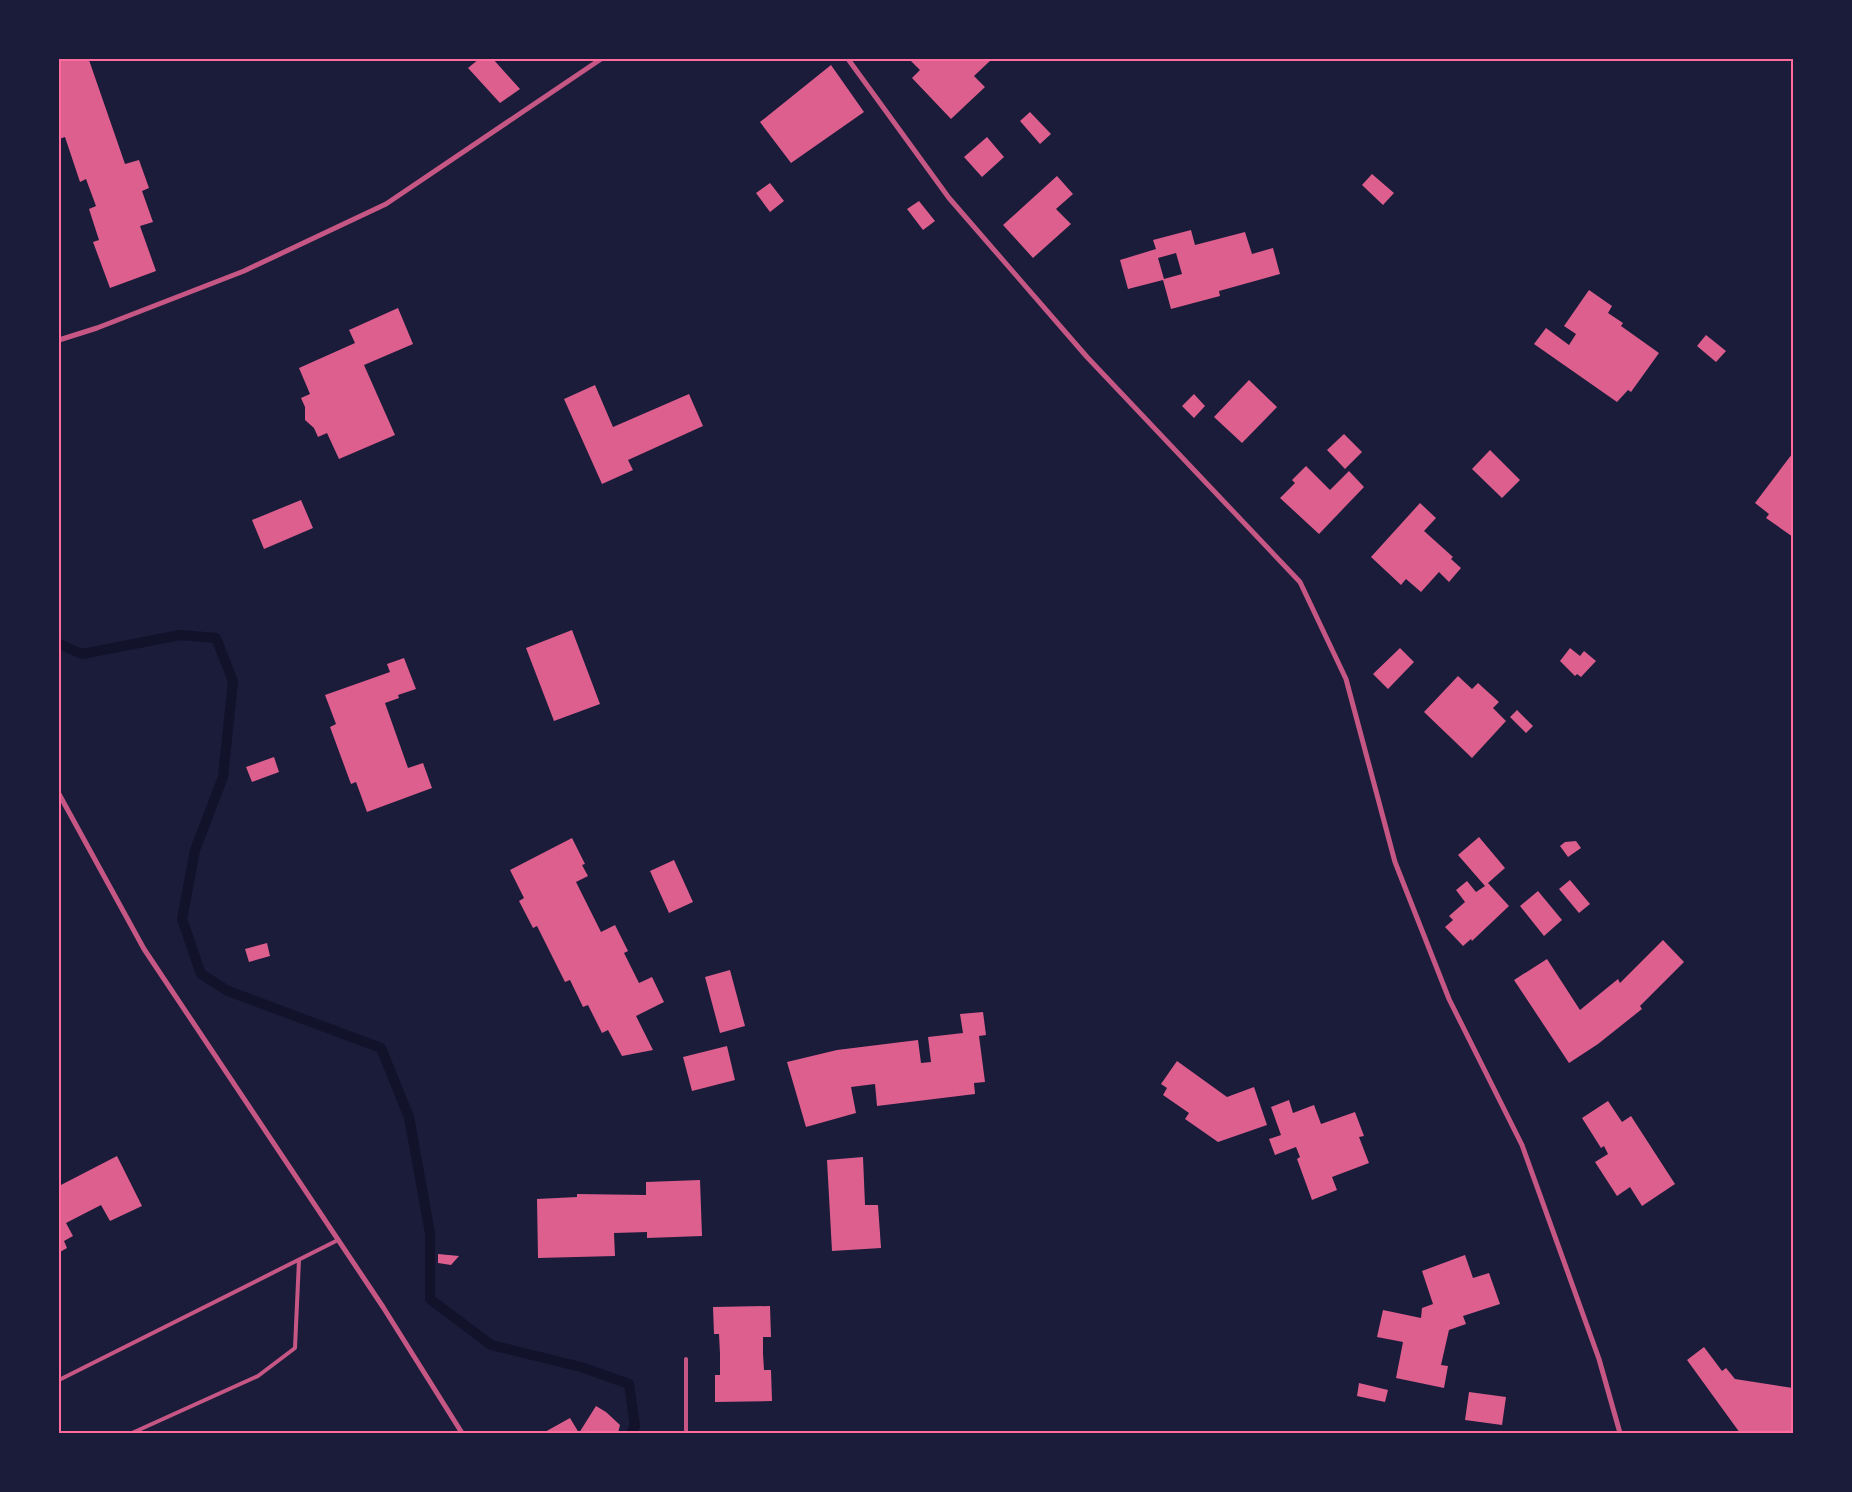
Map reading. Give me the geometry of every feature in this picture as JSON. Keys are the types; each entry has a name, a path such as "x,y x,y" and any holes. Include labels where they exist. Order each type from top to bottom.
{"street":[{"path":"59,339 97,328 244,271 386,204 601,59"},
{"path":"848,59 949,198 968,220 1087,357 1300,582 1346,679 1395,862 1446,990 1522,1145 1599,1359 1620,1433"},
{"path":"59,794 144,949 383,1307 462,1433"}],"lane":[{"path":"59,1380 338,1240"},
{"path":"132,1433 258,1376 295,1348 299,1260"},
{"path":"686,1360 686,1433"}],"building":[{"path":"59,59 89,60 125,164 139,160 149,188 142,191 153,222 140,226 156,271 110,288 93,242 99,240 89,209 96,206 86,179 80,182 65,137 59,139"},
{"path":"479,59 493,59 520,89 500,103 468,68"},
{"path":"909,59 992,59 974,76 985,87 951,119 912,78 920,70"},
{"path":"831,65 864,112 791,163 760,122"},
{"path":"1030,112 1051,134 1040,144 1020,121"},
{"path":"987,137 1004,157 982,177 964,157"},
{"path":"1372,174 1394,193 1383,205 1362,185"},
{"path":"1057,176 1073,194 1056,209 1071,224 1033,258 1003,225"},
{"path":"770,183 784,201 770,212 756,193"},
{"path":"919,201 935,221 923,230 907,209"},
{"path":"1191,230 1195,245 1245,232 1252,254 1273,248 1280,274 1219,291 1220,296 1171,309 1163,280 1128,289 1120,260 1156,249 1153,240","holes":["1176,253 1182,274 1164,279 1158,258"]},
{"path":"1589,290 1612,306 1608,313 1623,323 1621,326 1659,353 1631,392 1628,390 1617,402 1534,344 1546,328 1569,345 1576,334 1564,326"},
{"path":"398,308 413,344 364,365 395,435 339,459 327,433 318,437 314,428 305,420 305,407 301,398 310,394 299,368 355,343 349,330"},
{"path":"1706,335 1726,351 1716,362 1697,346"},
{"path":"1249,380 1277,407 1242,443 1214,417"},
{"path":"595,385 613,427 689,394 703,426 628,460 633,470 602,484 564,399"},
{"path":"1194,394 1205,406 1194,418 1182,406"},
{"path":"1344,434 1362,452 1345,469 1327,450"},
{"path":"1490,450 1520,480 1502,498 1472,469"},
{"path":"1792,454 1793,537 1766,518 1769,514 1755,503"},
{"path":"1306,466 1330,490 1349,471 1364,487 1319,534 1280,498 1295,483 1292,480"},
{"path":"301,500 313,528 264,549 252,520"},
{"path":"1420,503 1436,518 1424,531 1453,557 1451,559 1461,568 1449,582 1439,572 1421,592 1406,579 1401,585 1371,557"},
{"path":"572,630 600,704 554,721 526,648"},
{"path":"1400,648 1414,662 1388,689 1373,674"},
{"path":"1570,648 1580,656 1584,651 1596,661 1581,677 1577,674 1575,676 1560,661"},
{"path":"404,658 416,689 398,695 399,698 385,703 408,768 423,763 432,788 367,812 356,782 351,784 330,727 336,724 325,695 390,672 387,664"},
{"path":"1458,676 1472,689 1478,683 1499,702 1493,708 1506,721 1472,758 1424,712"},
{"path":"1517,710 1533,726 1526,733 1510,717"},
{"path":"274,757 279,772 252,782 246,767"},
{"path":"1479,837 1505,868 1488,883 1509,906 1472,941 1471,939 1463,946 1445,927 1453,920 1449,916 1465,902 1456,890 1467,881 1476,892 1485,886 1458,855"},
{"path":"572,838 585,864 582,865 588,876 576,882 601,932 615,925 628,951 624,953 639,983 652,977 664,1002 636,1016 653,1050 622,1056 608,1030 602,1033 588,1005 583,1007 570,980 565,982 537,926 533,928 519,901 524,898 510,870"},
{"path":"1576,841 1581,848 1568,857 1560,846 1565,842"},
{"path":"674,860 693,902 669,913 650,871"},
{"path":"1570,880 1590,904 1579,913 1559,889"},
{"path":"1538,891 1562,920 1544,936 1520,906"},
{"path":"1663,940 1684,962 1640,1006 1642,1009 1598,1044 1569,1063 1514,980 1547,959 1580,1010 1618,979 1620,983"},
{"path":"267,943 270,956 249,962 245,949"},
{"path":"730,970 745,1026 720,1033 705,977"},
{"path":"983,1012 986,1035 979,1036 985,1082 974,1083 975,1094 877,1106 875,1084 851,1087 856,1113 806,1127 787,1062 837,1050 918,1040 921,1063 931,1062 928,1037 963,1033 960,1014"},
{"path":"727,1046 735,1080 692,1091 683,1057"},
{"path":"1177,1061 1227,1097 1254,1087 1267,1125 1218,1142 1185,1119 1189,1113 1163,1095 1167,1088 1161,1084"},
{"path":"1289,1100 1293,1113 1314,1105 1321,1124 1355,1112 1364,1136 1359,1137 1369,1163 1332,1177 1337,1190 1312,1200 1297,1159 1300,1157 1296,1147 1275,1155 1269,1139 1281,1135 1271,1107"},
{"path":"1608,1101 1622,1122 1631,1116 1675,1184 1642,1206 1630,1187 1617,1196 1595,1162 1608,1154 1604,1146 1601,1148 1582,1118"},
{"path":"117,1156 142,1206 110,1221 101,1205 66,1223 73,1236 64,1241 67,1248 60,1252 59,1186"},
{"path":"863,1157 865,1205 878,1205 881,1248 832,1251 827,1160"},
{"path":"700,1180 702,1236 647,1238 647,1232 614,1233 615,1256 538,1258 537,1199 577,1197 577,1194 646,1195 646,1182"},
{"path":"438,1254 459,1256 451,1265 438,1263"},
{"path":"1465,1255 1473,1278 1489,1273 1500,1304 1463,1316 1466,1324 1449,1330 1441,1365 1448,1366 1444,1388 1396,1378 1403,1342 1377,1337 1383,1310 1421,1318 1422,1308 1433,1304 1422,1271"},
{"path":"770,1306 771,1337 763,1337 763,1354 764,1370 771,1370 772,1401 715,1402 715,1375 720,1375 720,1354 719,1334 714,1334 713,1307"},
{"path":"1704,1347 1722,1371 1726,1368 1735,1379 1793,1388 1793,1433 1740,1433 1687,1360"},
{"path":"1359,1383 1388,1390 1385,1402 1357,1396"},
{"path":"1469,1392 1506,1397 1502,1425 1465,1420"},
{"path":"596,1406 606,1412 620,1425 618,1433 579,1433"},
{"path":"570,1418 579,1433 543,1433"}],"waterway":[{"path":"59,644 82,654 180,635 216,638 233,681 223,777 195,850 182,919 201,974 228,991 381,1048 409,1117 430,1233 430,1299 491,1345 581,1367 629,1384 635,1426 631,1433"}]}
